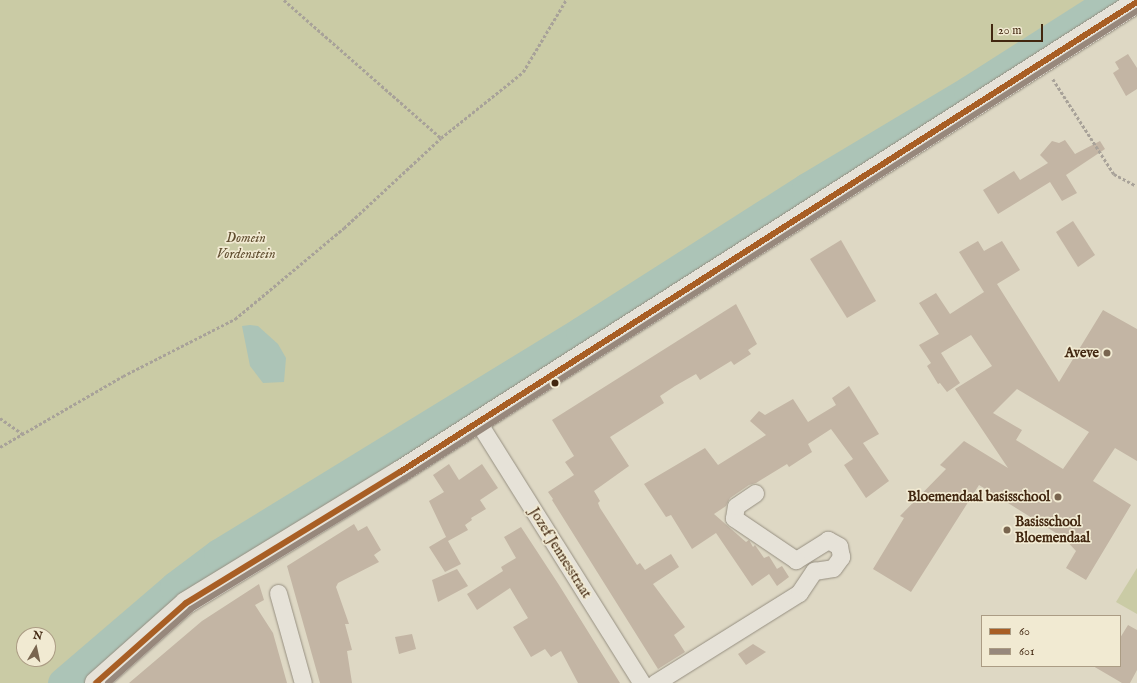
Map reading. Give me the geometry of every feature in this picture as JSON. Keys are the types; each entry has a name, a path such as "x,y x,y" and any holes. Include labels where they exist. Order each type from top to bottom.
{"main road":[{"path":"96,683 186,603 478,422 1137,2"}],"street":[{"name":"Jozef Jennesstraat","path":"478,422 642,683"},
{"path":"755,493 736,506 734,518 796,560 814,571 833,568 841,557 839,546 828,540 796,560"},
{"path":"655,683 799,593 814,571"},
{"path":"278,593 303,683"}],"path":[{"path":"284,0 441,138"},
{"path":"0,446 123,376 235,319 344,228 441,138 523,72 566,0"},
{"path":"1051,77 1114,174 1135,185"},
{"path":"0,418 23,434"}],"green space":[{"name":"Domein Vordenstein","path":"0,0 1102,0 224,557 73,683 0,683"},
{"path":"1137,568 1137,614 1116,602"}],"shaded area":[{"path":"242,326 258,326 278,344 286,358 284,382 263,383 250,366"}],"building":[{"path":"1128,54 1137,68 1137,89 1126,96 1113,73 1119,69 1115,62"},
{"path":"1065,140 1075,154 1100,141 1105,149 1066,175 1077,193 1062,201 1050,182 998,214 983,190 1014,171 1020,180 1048,163 1040,155 1052,141 1059,143"},
{"path":"1073,221 1095,255 1078,267 1056,232"},
{"path":"841,240 876,301 847,318 810,259"},
{"path":"978,241 984,251 1002,241 1020,270 997,284 1059,382 1103,310 1137,329 1137,461 1115,448 1093,481 1131,505 1086,580 1066,568 1076,551 1064,538 979,485 911,592 873,569 904,518 900,516 946,469 940,465 964,441 1008,468 955,389 992,366 971,335 941,353 960,383 947,392 940,383 938,384 927,366 931,363 919,345 939,334 919,303 936,293 950,314 984,292 959,252","holes":["1017,389 1089,432 1063,469 1016,440 1022,430 993,413"]},
{"path":"736,304 757,344 748,350 751,354 734,365 731,361 700,380 696,374 675,386 660,396 664,403 610,437 629,466 594,491 600,501 598,503 600,508 637,565 640,563 645,570 671,554 679,567 653,584 685,627 674,635 685,652 658,669 548,492 574,475 565,462 574,456 552,420"},
{"path":"849,386 879,434 863,443 889,481 866,498 844,465 853,459 831,429 808,444 812,452 789,467 787,464 756,483 749,485 730,498 726,506 714,514 746,542 749,540 753,547 755,545 764,558 769,556 777,569 782,566 789,577 777,586 769,574 752,586 716,533 692,549 671,515 666,517 644,484 705,448 718,465 766,435 750,421 759,411 765,415 793,399 808,422 836,405 832,398"},
{"path":"449,464 459,480 482,464 498,488 480,500 486,509 471,518 472,520 465,525 468,530 448,541 461,564 445,572 429,547 446,537 447,539 429,501 444,492 433,475"},
{"path":"354,524 358,531 367,526 381,550 374,555 379,562 338,583 336,587 349,624 345,624 352,650 347,651 352,683 320,683 287,566"},
{"path":"521,527 620,683 578,683 561,651 551,657 545,649 531,657 513,627 528,618 510,588 477,610 467,594 503,571 501,567 516,558 504,537"},
{"path":"457,569 468,586 438,602 432,580"},
{"path":"259,584 264,600 255,605 273,633 287,683 129,683 202,621"},
{"path":"1128,625 1137,630 1137,670 1130,683 1122,683 1095,667 1121,667 1121,636"},
{"path":"412,634 416,649 399,654 395,637"},
{"path":"753,644 766,652 746,665 738,654"}],"waterway":[{"path":"63,683 175,587 219,554 581,332 807,188 969,91 1112,0"}],"transit line":[{"name":"60","path":"96,683 186,603 400,472 1137,2"},
{"name":"601","path":"108,683 191,609 404,479 1137,11"}],"place":[{"name":"Aveve","path":"1107,353"},
{"name":"Bloemendaal basisschool","path":"1058,497"},
{"name":"Basisschool Bloemendaal","path":"1007,530"}]}
